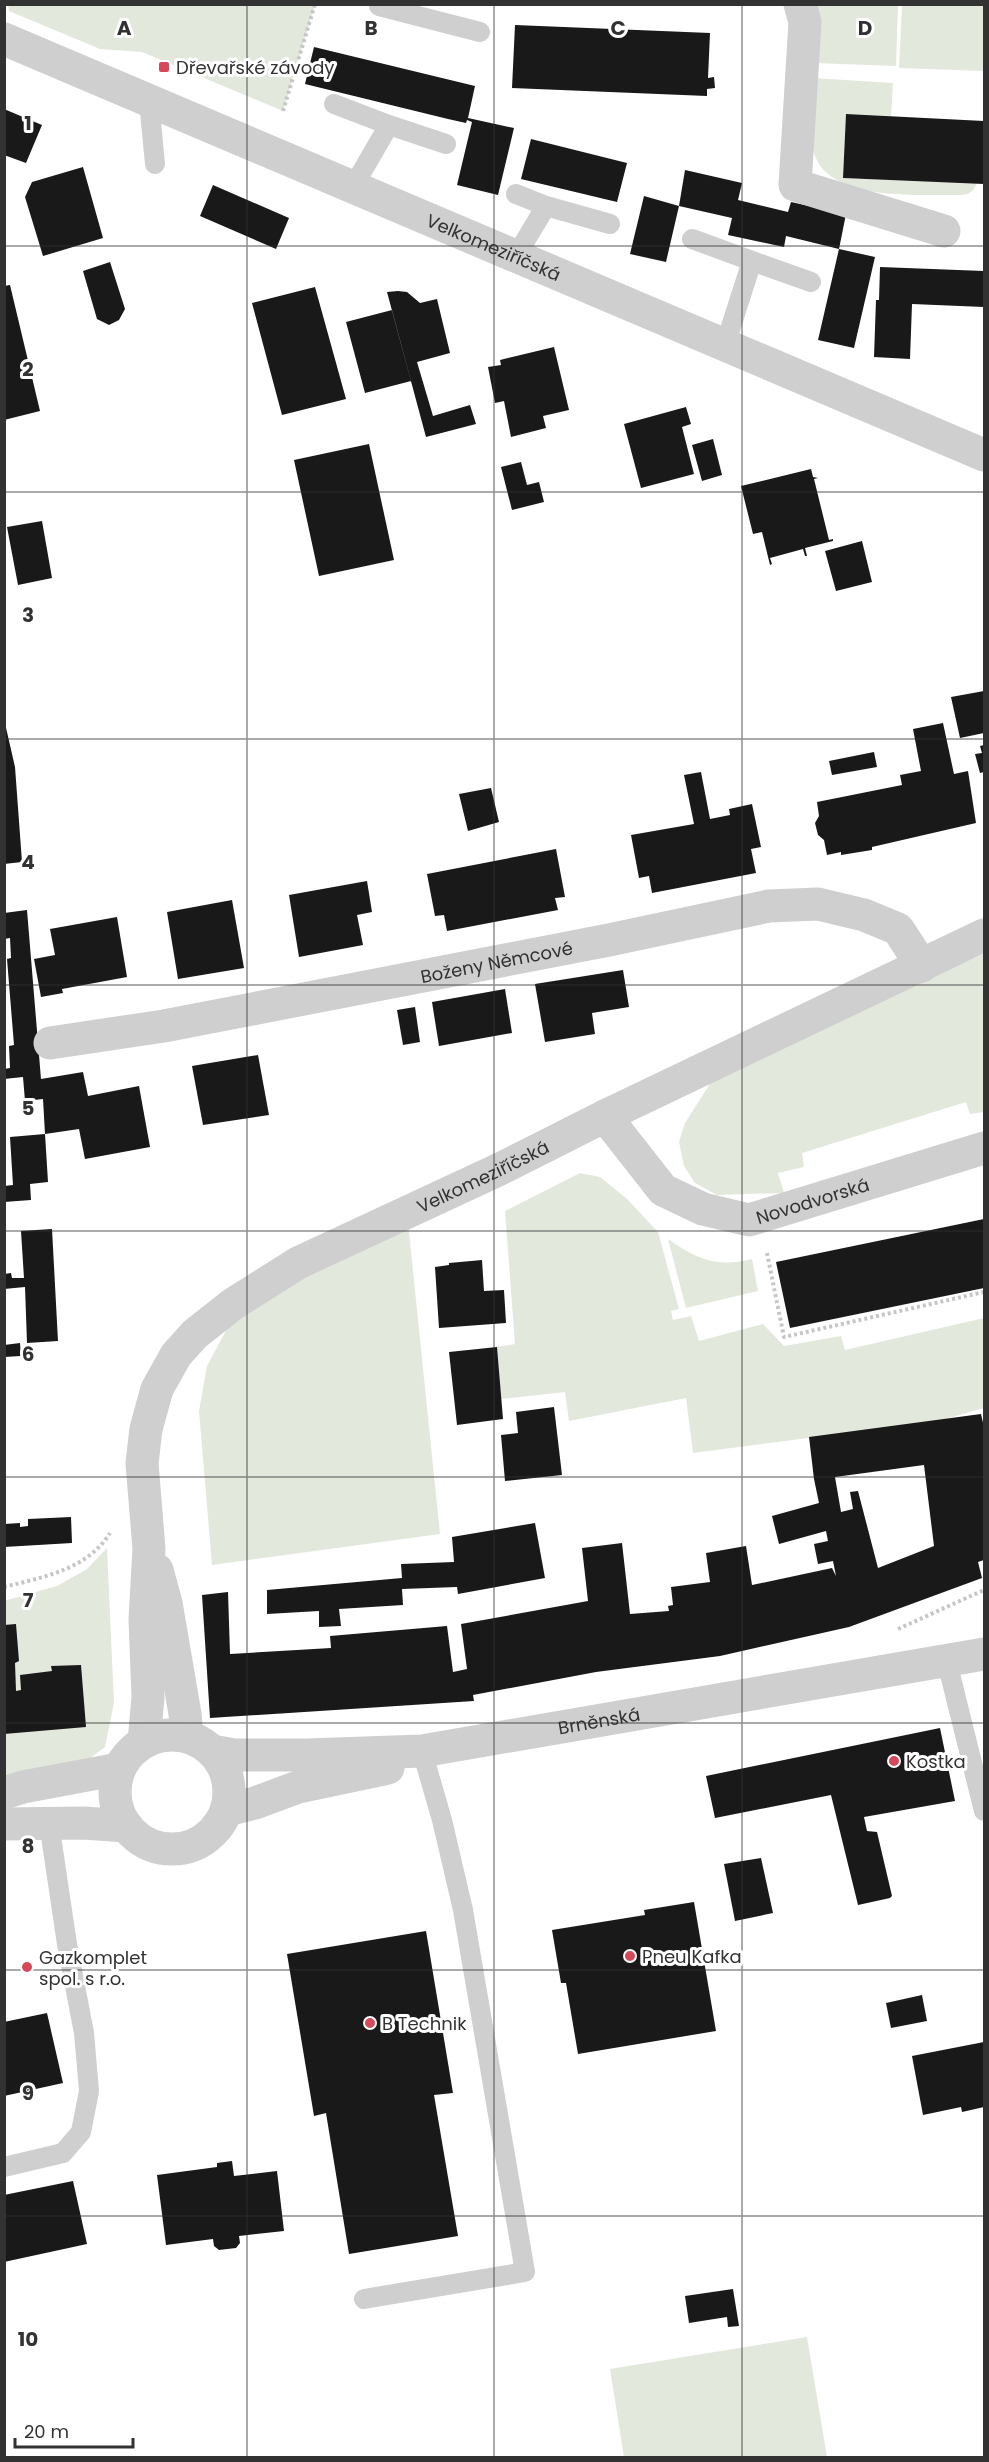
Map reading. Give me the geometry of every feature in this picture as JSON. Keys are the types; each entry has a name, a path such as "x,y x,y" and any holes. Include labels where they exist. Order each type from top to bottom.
{"street":[{"path":"800,4 805,22 795,185 944,231"},
{"name":"Velkomeziříčská","path":"4,39 984,455"},
{"name":"Boženy Němcové","path":"50,1043 164,1026 609,940 769,906 818,904 864,915 898,929 922,966"},
{"name":"Velkomeziříčská","path":"149,1549 142,1463 146,1429 157,1389 176,1355 195,1334 233,1304 298,1263 500,1169 605,1116 984,935"},
{"name":"Novodvorská","path":"605,1116 663,1190 703,1209 749,1220 984,1148"},
{"path":"144,1742 148,1697 144,1619 149,1549"},
{"path":"149,1549 159,1575 166,1604 185,1714 199,1743 222,1762 228,1776 230,1791 227,1810 218,1827 204,1840 187,1848 167,1850 149,1845 133,1835 121,1820 114,1802 114,1783 119,1769 133,1749 144,1742 168,1735 199,1743"},
{"name":"Brněnská","path":"199,1743 234,1755 422,1751 984,1654"},
{"path":"227,1810 255,1803 298,1787 399,1764 422,1751"},
{"path":"4,1792 119,1769"},
{"path":"4,1824 126,1826"}],"lane":[{"path":"375,5 480,32"},
{"path":"148,100 155,164"},
{"path":"334,104 446,144"},
{"path":"353,187 389,125"},
{"path":"516,194 546,206 610,224"},
{"path":"516,256 546,206"},
{"path":"692,240 811,282"},
{"path":"725,345 752,261"},
{"path":"947,1662 984,1811"},
{"path":"364,2299 525,2272 463,1910 442,1820 422,1751"},
{"path":"4,2167 63,2153 81,2132 88,2091 84,2033 67,1944 49,1823"}],"path":[{"path":"283,111 315,4"},
{"path":"766,1249 784,1336 984,1292"},
{"path":"4,1587 71,1568 103,1544 112,1530"}],"shaded area":[{"path":"8,5 315,5 283,111 142,52 100,49 9,11"},
{"path":"817,5 898,5 896,66 814,63"},
{"path":"902,5 984,5 984,71 899,68"},
{"path":"813,78 893,83 891,116 846,114 843,178 977,183 974,189 961,195 872,192 850,186 832,177 818,163 812,143"},
{"path":"984,954 984,1112 970,1114 966,1102 802,1153 804,1167 778,1173 784,1193 717,1195 695,1183 684,1166 679,1142 685,1123 720,1068"},
{"path":"580,1173 600,1177 626,1198 658,1232 679,1309 671,1311 673,1320 691,1316 699,1341 763,1324 784,1346 841,1336 845,1350 984,1318 984,1408 938,1421 693,1453 686,1398 569,1421 565,1392 501,1399 497,1347 515,1344 505,1211"},
{"path":"408,1222 440,1534 212,1565 199,1411 207,1366 231,1321 317,1263"},
{"path":"668,1239 688,1252 707,1260 739,1262 752,1259 758,1291 686,1308"},
{"path":"107,1548 114,1703 105,1747 85,1762 47,1774 5,1775 4,1601 57,1586 87,1569"},
{"path":"807,2337 827,2457 624,2457 610,2369"}],"building":[{"path":"515,25 710,33 708,78 714,77 715,88 707,89 707,96 512,88"},
{"path":"314,47 475,86 468,118 514,128 498,195 457,185 472,122 448,119 305,84"},
{"path":"4,109 42,125 26,163 4,155"},
{"path":"846,114 984,121 984,184 843,178"},
{"path":"531,139 627,163 617,202 521,179"},
{"path":"83,167 103,238 43,256 25,197 32,182"},
{"path":"685,170 742,183 738,200 788,212 791,202 846,214 839,249 786,236 784,247 728,235 732,218 679,206"},
{"path":"213,185 289,218 276,249 200,216"},
{"path":"644,196 679,206 666,262 630,254"},
{"path":"839,249 875,257 854,348 818,340"},
{"path":"110,262 125,309 119,320 109,325 97,319 83,271"},
{"path":"880,267 984,271 984,307 912,304 910,359 874,357"},
{"path":"10,285 40,411 4,420 4,286"},
{"path":"315,287 346,399 282,415 252,303"},
{"path":"387,292 407,292 420,303 437,299 450,353 417,362 433,416 470,405 476,424 426,437"},
{"path":"392,310 411,381 365,393 346,322"},
{"path":"554,347 569,410 543,416 546,428 511,437 504,401 495,403 488,367 501,365 500,360"},
{"path":"686,407 691,424 682,427 694,474 641,488 624,424"},
{"path":"713,439 722,475 702,481 692,445"},
{"path":"369,444 394,560 319,576 294,460"},
{"path":"521,462 527,485 539,482 544,502 512,510 501,467"},
{"path":"811,469 813,477 818,478 814,479 829,540 833,539 833,541 805,548 807,556 803,549 770,558 772,564 770,565 762,532 753,534 741,486"},
{"path":"42,521 52,578 18,585 7,527"},
{"path":"862,541 872,582 836,591 825,551"},
{"path":"984,691 984,733 960,738 951,697"},
{"path":"4,719 15,767 22,862 4,864"},
{"path":"943,723 954,774 968,771 976,823 872,847 872,850 827,855 824,840 818,835 815,823 819,816 817,802 902,785 900,775 921,771 913,729"},
{"path":"984,745 984,772 980,773 975,754 982,753 980,746"},
{"path":"874,752 877,767 832,775 829,761"},
{"path":"701,772 710,819 730,815 729,809 752,804 761,847 751,849 756,873 652,893 649,876 639,878 631,835 694,824 684,775"},
{"path":"491,788 499,822 468,831 459,794"},
{"path":"556,849 565,897 555,898 558,910 447,931 444,915 435,916 427,874"},
{"path":"367,881 372,912 357,915 363,945 299,957 289,895"},
{"path":"232,900 244,968 178,979 167,912"},
{"path":"27,910 41,1079 83,1072 88,1096 139,1086 150,1147 85,1159 79,1129 45,1134 43,1099 25,1101 23,1077 4,1079 4,1069 10,1068 9,1046 14,1045 7,959 11,958 10,938 4,939 4,913"},
{"path":"117,917 127,977 62,989 63,993 41,997 34,959 55,955 50,929"},
{"path":"623,970 629,1007 592,1013 595,1034 545,1042 535,984"},
{"path":"505,989 512,1033 439,1046 432,1002"},
{"path":"415,1007 420,1042 403,1045 397,1010"},
{"path":"258,1055 269,1115 203,1125 192,1066"},
{"path":"45,1134 48,1182 30,1184 31,1200 4,1202 4,1186 13,1185 10,1137"},
{"path":"984,1219 984,1288 790,1328 776,1262"},
{"path":"52,1229 58,1341 27,1343 25,1287 4,1289 4,1274 11,1273 12,1278 24,1278 21,1231"},
{"path":"482,1260 484,1291 504,1290 506,1323 439,1328 435,1267 449,1265 449,1263"},
{"path":"20,1343 21,1356 4,1357 4,1345"},
{"path":"497,1347 503,1419 457,1425 449,1352"},
{"path":"554,1407 562,1475 505,1481 501,1435 518,1433 516,1412"},
{"path":"981,1414 984,1427 984,1560 978,1562 982,1578 849,1627 720,1656 596,1672 473,1695 474,1701 210,1718 202,1595 228,1592 230,1654 331,1648 330,1636 447,1626 453,1672 467,1669 461,1624 588,1601 582,1548 622,1543 630,1614 669,1611 668,1606 673,1605 671,1587 710,1582 706,1553 746,1546 752,1585 832,1568 836,1576 833,1561 818,1564 814,1544 828,1541 826,1531 779,1544 772,1516 819,1503 809,1437","holes":["924,1465 934,1546 878,1568 858,1491 850,1492 853,1509 841,1512 835,1477"]},
{"path":"71,1517 72,1543 4,1547 4,1524 20,1523 20,1527 28,1526 28,1519"},
{"path":"535,1523 545,1578 458,1594 457,1587 402,1589 403,1605 339,1609 341,1626 319,1627 319,1611 267,1614 267,1590 402,1578 401,1564 454,1562 452,1537"},
{"path":"16,1624 19,1661 15,1663 16,1691 21,1690 20,1675 52,1671 51,1666 81,1665 86,1727 4,1734 4,1625"},
{"path":"940,1728 955,1801 864,1817 867,1831 877,1832 892,1896 890,1898 858,1905 831,1795 715,1818 706,1776"},
{"path":"761,1858 773,1913 735,1921 724,1864"},
{"name":"Pneu Kafka","path":"694,1902 716,2031 578,2054 566,1983 561,1983 552,1930 645,1915 644,1910"},
{"name":"B Technik","path":"426,1931 453,2093 434,2095 458,2236 349,2254 326,2113 314,2116 287,1954"},
{"path":"922,1995 927,2021 891,2028 886,2003"},
{"path":"47,2013 63,2083 4,2096 4,2022"},
{"path":"984,2042 984,2107 962,2112 961,2107 923,2115 912,2056"},
{"path":"232,2161 234,2176 277,2171 284,2231 239,2236 240,2243 236,2248 219,2250 214,2246 213,2239 166,2245 157,2175 217,2167 217,2163"},
{"path":"73,2181 87,2244 4,2262 4,2195"},
{"path":"733,2289 739,2326 728,2327 727,2317 689,2323 685,2296"}],"place":[{"name":"Dřevařské závody","path":"164,67"},
{"name":"Kostka","path":"894,1761"},
{"name":"Pneu Kafka","path":"630,1956"},
{"name":"Gazkomplet spol. s r.o.","path":"27,1967"},
{"name":"B Technik","path":"370,2023"}]}
